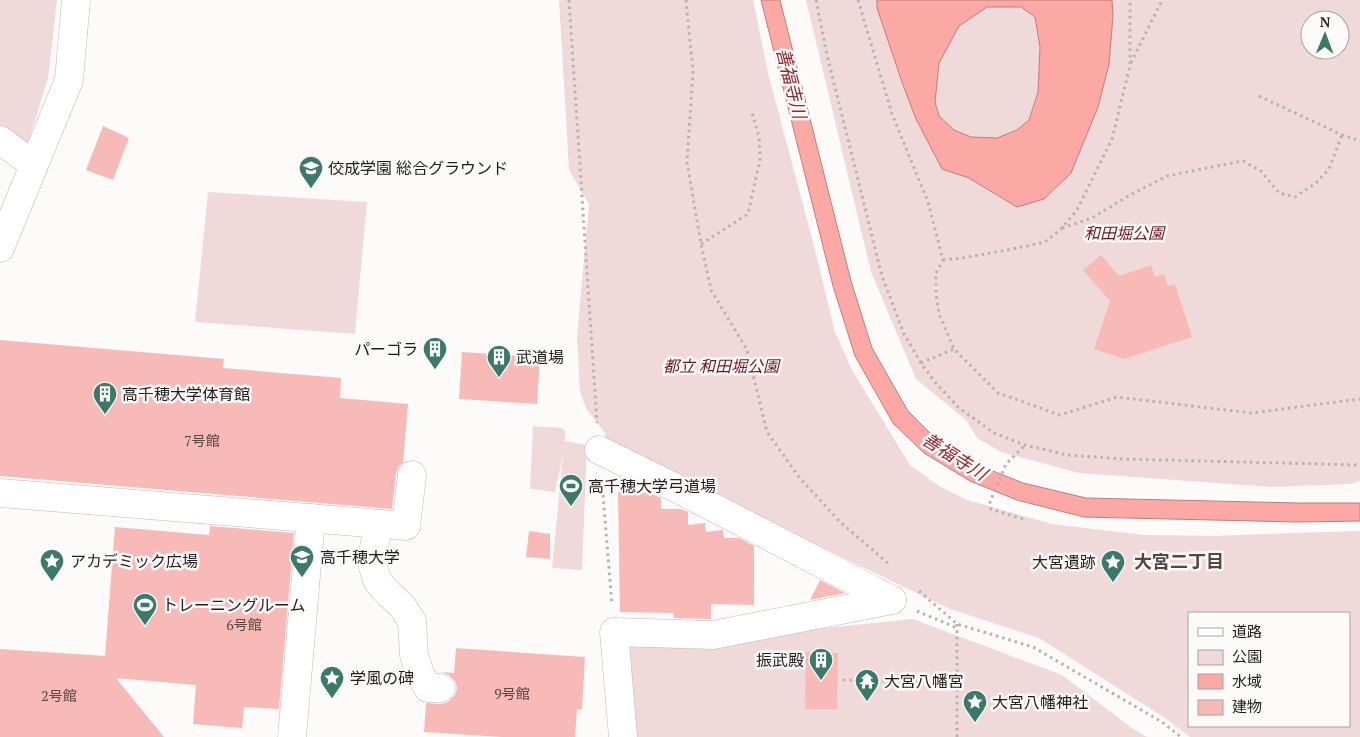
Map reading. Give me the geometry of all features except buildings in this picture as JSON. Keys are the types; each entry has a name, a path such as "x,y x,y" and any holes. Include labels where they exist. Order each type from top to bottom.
{"street":[{"path":"0,248 70,80 76,0"},
{"path":"0,140 34,165"},
{"path":"599,450 902,593"},
{"path":"0,493 406,526 412,475"},
{"path":"292,737 311,518"},
{"path":"379,524 372,557 378,582 402,606 412,621 414,655 420,674 428,688 440,688"},
{"path":"623,737 614,632 713,635 902,593"}],"path":[{"path":"569,0 599,450 614,632"},
{"path":"686,0 693,72 687,162 700,244 711,290 747,350 767,432 799,477 826,507 839,521 891,566"},
{"path":"816,0 827,55 882,276 904,334 935,382 958,407 994,433 1025,445 1067,455 1123,459 1360,465"},
{"path":"858,0 892,114 928,202 943,260 936,273 936,294 939,314 954,349 998,392 1060,415 1116,397 1252,413 1360,400"},
{"path":"1130,0 1130,66"},
{"path":"943,260 1045,242 1061,229 1077,210 1112,139 1130,66 1162,0"},
{"path":"1259,96 1342,135 1360,141"},
{"path":"700,244 748,214 760,160 759,137 752,113"},
{"path":"1061,229 1092,218 1130,195 1167,176 1243,161 1261,171 1279,193 1295,197 1316,183 1329,169 1342,135"},
{"path":"921,363 954,349"},
{"path":"1023,519 991,509 990,502 1006,464 1025,445"},
{"path":"902,593 957,626"},
{"path":"902,593 957,626 1033,647 1162,722 1181,737"},
{"path":"957,626 957,737"},
{"path":"843,680 958,682"}],"green space":[{"path":"0,0 57,0 48,78 28,143 0,125"},
{"name":"都立 和田堀公園","path":"559,0 753,0 768,73 835,332 852,370 910,465 939,486 967,500 1052,524 1144,535 1214,536 1360,531 1360,737 1190,737 1165,718 1039,638 950,609 606,444 605,433 587,410 580,392 577,337 589,204 569,170"},
{"name":"和田堀公園","path":"806,0 1360,0 1360,481 1351,484 1271,487 1079,473 1001,452 977,438 966,420 916,379 871,272"},
{"path":"208,192 367,202 355,334 195,322"},
{"name":"高千穂大学弓道場","path":"533,426 562,428 565,431 565,441 587,445 582,570 552,568 563,455 555,492 530,489"},
{"name":"大宮八幡宮","path":"913,619 1062,675 1132,728 1147,737 630,737 622,642 815,629"}],"water":[{"name":"善福寺川","path":"761,0 780,0 851,281 872,348 908,411 935,438 978,465 1023,483 1086,498 1360,503 1360,521 1298,522 1084,517 1017,500 970,481 924,453 893,423 855,356 833,286"},
{"path":"877,0 1112,0 1113,16 1109,64 1098,107 1071,173 1044,199 1017,207 969,178 942,169 916,119 877,8","holes":["987,7 1021,7 1035,17 1040,47 1038,92 1029,120 1017,130 997,138 971,137 954,130 939,116 935,102 939,63 959,26"]}],"place":[{"name":"佼成学園 総合グラウンド","path":"311,189"},
{"name":"パーゴラ","path":"435,370"},
{"name":"武道場","path":"499,378"},
{"name":"高千穂大学体育館","path":"105,415"},
{"name":"高千穂大学弓道場","path":"571,507"},
{"name":"高千穂大学","path":"302,578"},
{"name":"アカデミック広場","path":"52,582"},
{"name":"大宮遺跡","path":"1113,583"},
{"name":"トレーニングルーム","path":"145,626"},
{"name":"振武殿","path":"821,681"},
{"name":"学風の碑","path":"332,699"},
{"name":"大宮八幡宮","path":"867,702"},
{"name":"大宮八幡神社","path":"975,723"}],"district":[{"name":"大宮二丁目","path":"1179,561"}]}
